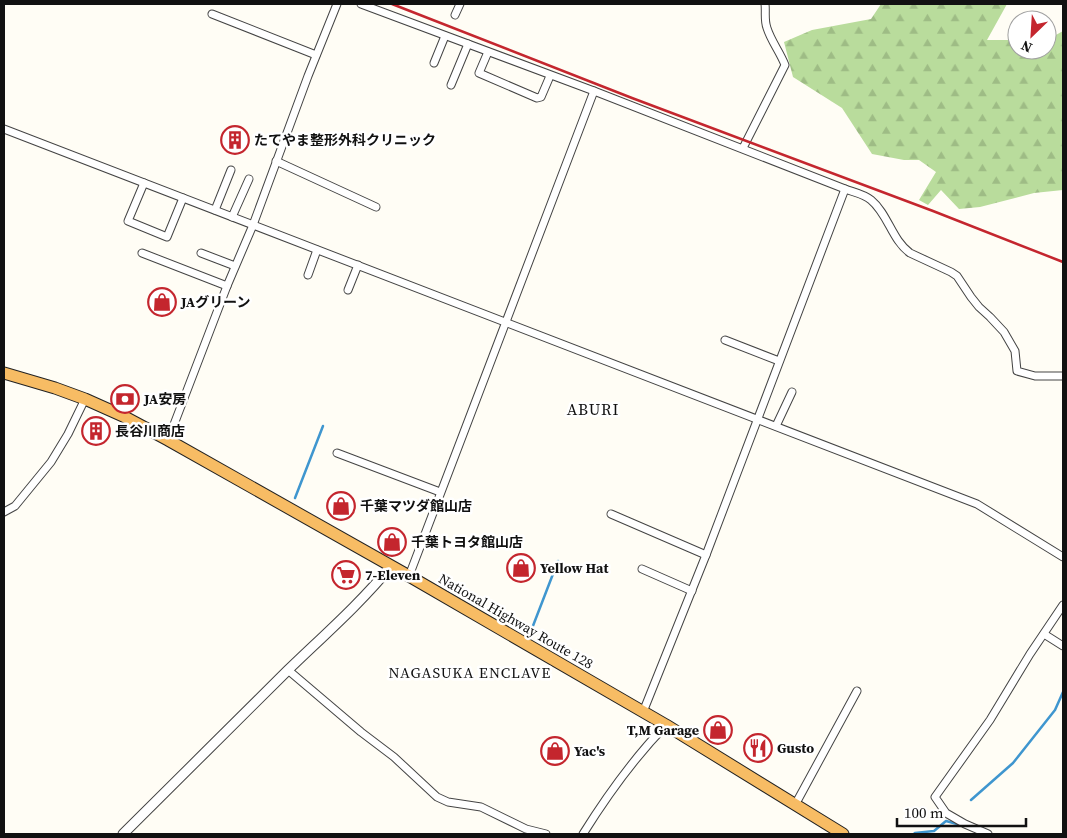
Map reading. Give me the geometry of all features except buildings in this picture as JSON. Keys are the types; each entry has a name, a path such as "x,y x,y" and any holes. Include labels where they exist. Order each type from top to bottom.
{"highway":[{"name":"National Highway Route 128","path":"4,373 85,399 123,416 168,440 666,725 843,834"}],"street":[{"path":"168,440 316,54 337,4"},
{"path":"361,4 861,194 870,199 882,213 905,250 957,276 971,297 1004,332 1015,351 1017,371 1035,376 1063,376"},
{"path":"455,15 460,4"},
{"path":"743,148 785,65 766,27 765,4"},
{"path":"212,14 316,54"},
{"path":"434,63 445,36"},
{"path":"451,85 468,44"},
{"path":"488,52 479,73 538,98 541,97 550,76"},
{"path":"408,576 594,91"},
{"path":"4,129 976,504 1063,557"},
{"path":"276,161 376,207"},
{"path":"215,210 231,170"},
{"path":"232,217 249,179"},
{"path":"144,183 128,221 167,237 183,198"},
{"path":"643,712 706,555 845,189"},
{"path":"308,275 317,250"},
{"path":"142,253 227,286"},
{"path":"201,253 235,266"},
{"path":"348,290 358,265"},
{"path":"725,340 779,361"},
{"path":"776,426 792,392"},
{"path":"4,512 15,506 51,462 68,434 85,399"},
{"path":"337,453 440,492"},
{"path":"610,514 706,555"},
{"path":"123,834 376,585 391,566"},
{"path":"642,569 692,591"},
{"path":"988,834 946,813 935,797 990,720 1063,606"},
{"path":"1044,634 1063,646"},
{"path":"288,670 361,732 394,757 437,797 448,802 481,807 526,829 546,834"},
{"path":"795,805 857,691"},
{"path":"583,834 633,761 666,725"}],"green space":[{"path":"881,4 1007,4 987,40 1007,40 1007,60 1057,60 1057,34 1063,31 1063,190 1034,193 980,207 959,209 941,190 928,205 919,200 936,172 919,160 904,160 872,154 842,108 793,77 784,42 812,30 871,19"}],"waterway":[{"path":"295,498 323,426"},
{"path":"531,631 558,561"},
{"path":"971,800 1013,763 1055,710 1063,692"},
{"path":"914,834 934,831 946,821 957,824"}],"railway":[{"path":"392,4 632,98 1063,262"}],"place":[{"name":"たてやま整形外科クリニック","path":"235,140"},
{"name":"JAグリーン","path":"162,302"},
{"name":"JA安房","path":"125,399"},
{"name":"長谷川商店","path":"96,431"},
{"name":"千葉マツダ館山店","path":"341,506"},
{"name":"千葉トヨタ館山店","path":"392,542"},
{"name":"Yellow Hat","path":"521,568"},
{"name":"7-Eleven","path":"346,575"},
{"name":"T,M Garage","path":"718,730"},
{"name":"Gusto","path":"758,748"},
{"name":"Yac's","path":"555,751"}],"district":[{"name":"ABURI","path":"593,409"},
{"name":"NAGASUKA ENCLAVE","path":"470,673"}]}
